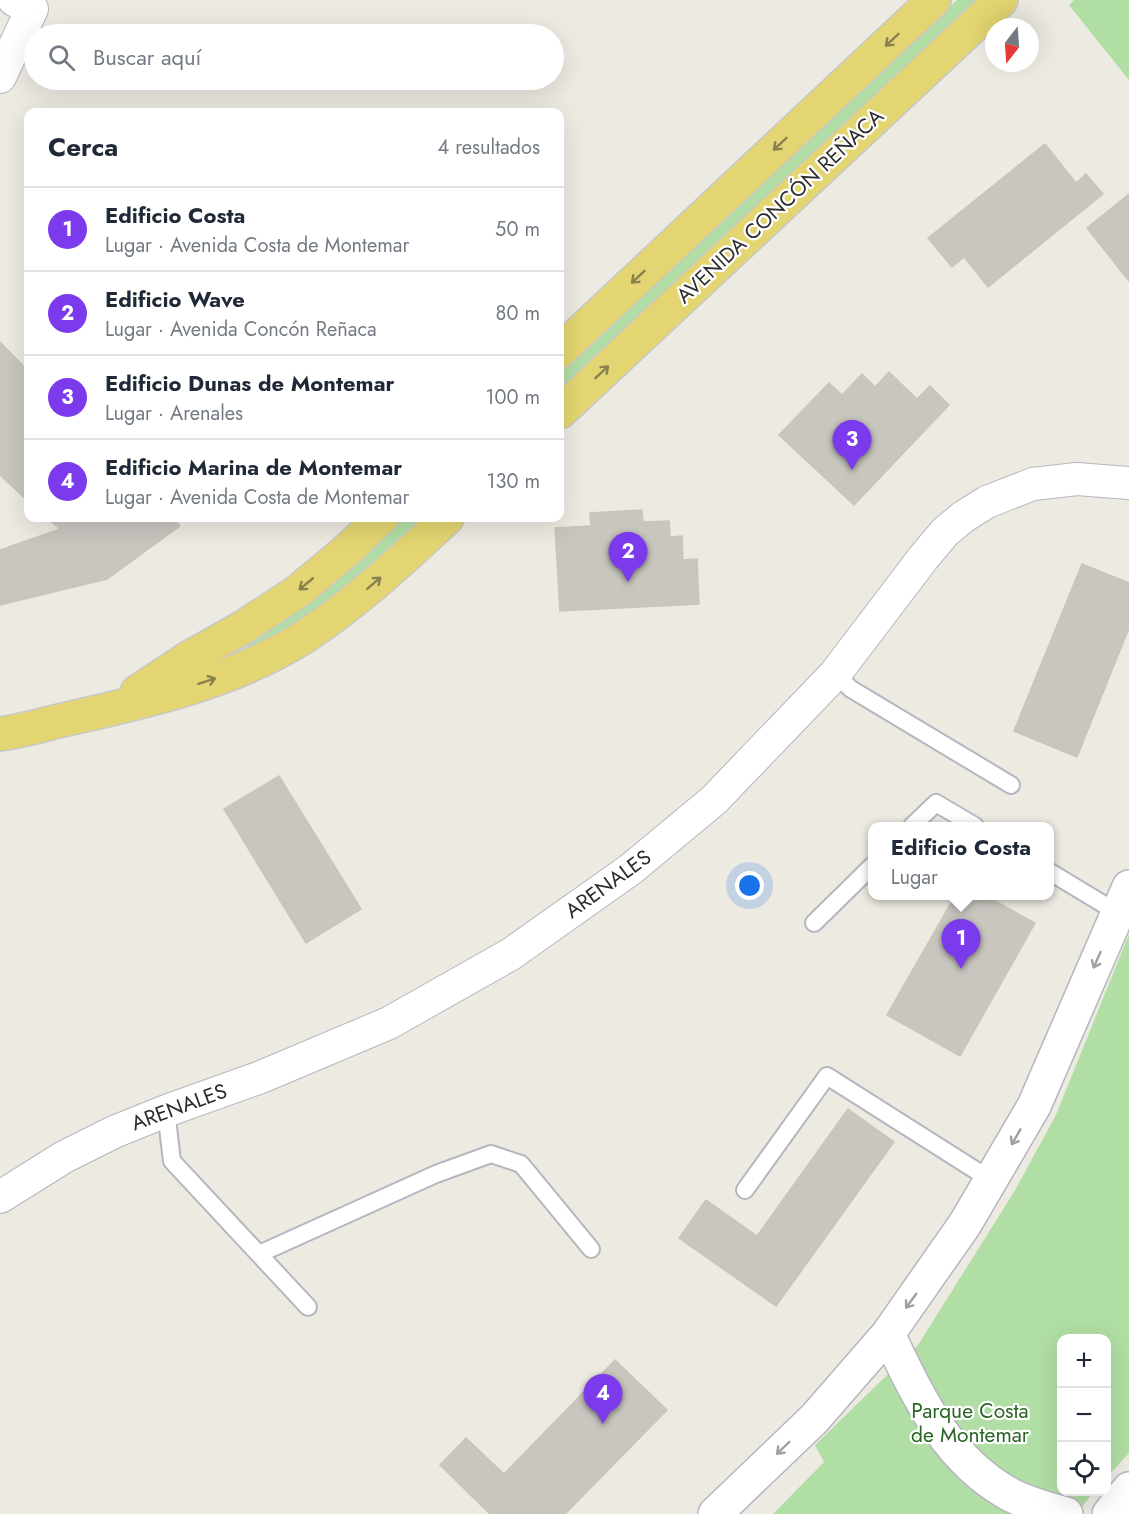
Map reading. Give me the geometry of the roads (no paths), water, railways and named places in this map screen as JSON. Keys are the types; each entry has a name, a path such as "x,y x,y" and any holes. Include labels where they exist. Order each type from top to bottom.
{"main road":[{"path":"564,347 934,0"},
{"name":"AVENIDA CONCÓN REÑACA","path":"564,408 1001,0"},
{"path":"111,710 187,659 297,592 377,522"},
{"path":"0,734 111,710 208,681 261,659 305,636 366,590 442,522"}],"street":[{"path":"0,77 23,4"},
{"name":"ARENALES","path":"0,1197 64,1157 114,1132 261,1077 389,1023 511,954 631,869 714,800 835,674 924,557 945,532 963,517 987,502 1033,484 1077,478 1129,483"},
{"path":"715,1514 815,1418 888,1334 965,1224 1034,1106 1123,900"},
{"path":"888,1334 915,1390 941,1434 964,1460 986,1480 1011,1495 1066,1514"},
{"path":"1109,1514 1129,1490"}],"lane":[{"path":"835,674 851,689 1011,785"},
{"path":"916,822 936,803 968,822"},
{"path":"814,924 868,871"},
{"path":"1054,874 1123,900"},
{"path":"746,1190 827,1076 991,1180"},
{"path":"166,1111 172,1161 308,1307"},
{"path":"259,1254 436,1174 491,1154 521,1164 591,1249"}],"place":[{"name":"Edificio Dunas de Montemar","path":"852,470"},
{"name":"Edificio Wave","path":"628,582"},
{"name":"Edificio Costa","path":"961,969"},
{"name":"Edificio Marina de Montemar","path":"603,1424"}],"park label":[{"name":"Parque Costa de Montemar","path":"970,1423"}]}
